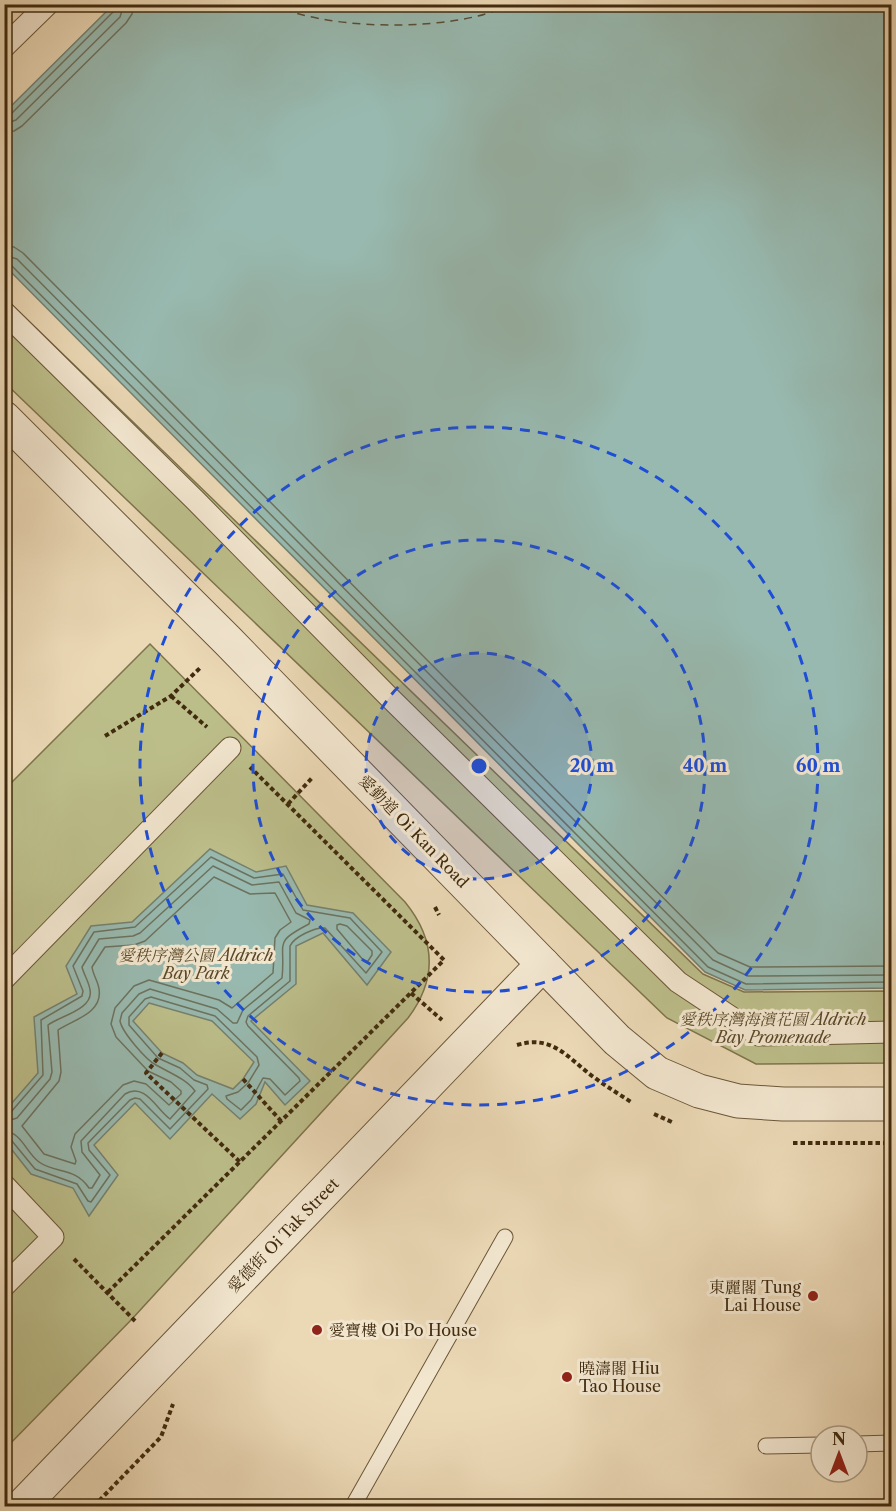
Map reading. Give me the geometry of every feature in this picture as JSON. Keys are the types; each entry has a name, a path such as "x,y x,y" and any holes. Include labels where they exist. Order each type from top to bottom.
{"street":[{"path":"4,47 48,4"},
{"path":"4,312 195,500 394,703 678,982 758,1035 891,1032"},
{"name":"愛勤道 Oi Kan Road","path":"4,418 227,640 625,1047 657,1072 699,1091 738,1101 783,1104 891,1104"},
{"path":"4,979 230,748"},
{"name":"愛德街 Oi Tak Street","path":"22,1506 543,964"},
{"path":"4,1185 53,1238 4,1286"}],"lane":[{"path":"353,1506 505,1237"},
{"path":"869,1444 891,1443"},
{"path":"766,1446 809,1445"}],"path":[{"path":"105,736 171,696 201,667"},
{"path":"108,1293 444,960 230,748 171,696"},
{"path":"162,1053 146,1073 240,1162"},
{"path":"243,1079 281,1121"},
{"path":"53,1238 136,1322"}],"green space":[{"name":"愛秩序灣海濱花園 Aldrich Bay Promenade","path":"4,297 703,974 744,992 891,991 891,1063 756,1064 667,1018 5,383"},
{"name":"愛秩序灣公園 Aldrich Bay Park","path":"150,644 405,902 423,931 429,959 428,974 425,988 408,1018 132,1319 5,1449 5,789"}],"water":[{"path":"113,5 891,5 891,988 745,990 705,972 5,266 5,112"},
{"path":"210,849 256,872 286,866 307,905 353,913 391,952 367,985 323,933 296,946 296,984 251,1021 310,1081 285,1105 265,1082 256,1104 240,1119 212,1094 170,1139 135,1103 94,1145 118,1175 89,1216 73,1188 31,1174 5,1141 5,1111 38,1073 34,1017 77,994 66,966 91,926 132,922","holes":["149,1003 212,1021 254,1062 233,1089 197,1075 183,1063 162,1053 133,1021"]}],"ferry route":[{"path":"271,4 318,18 373,25 455,21 514,4"}],"place":[{"name":"東麗閣 Tung Lai House","path":"813,1296"},
{"name":"愛寶樓 Oi Po House","path":"317,1330"},
{"name":"曉濤閣 Hiu Tao House","path":"567,1377"}]}
